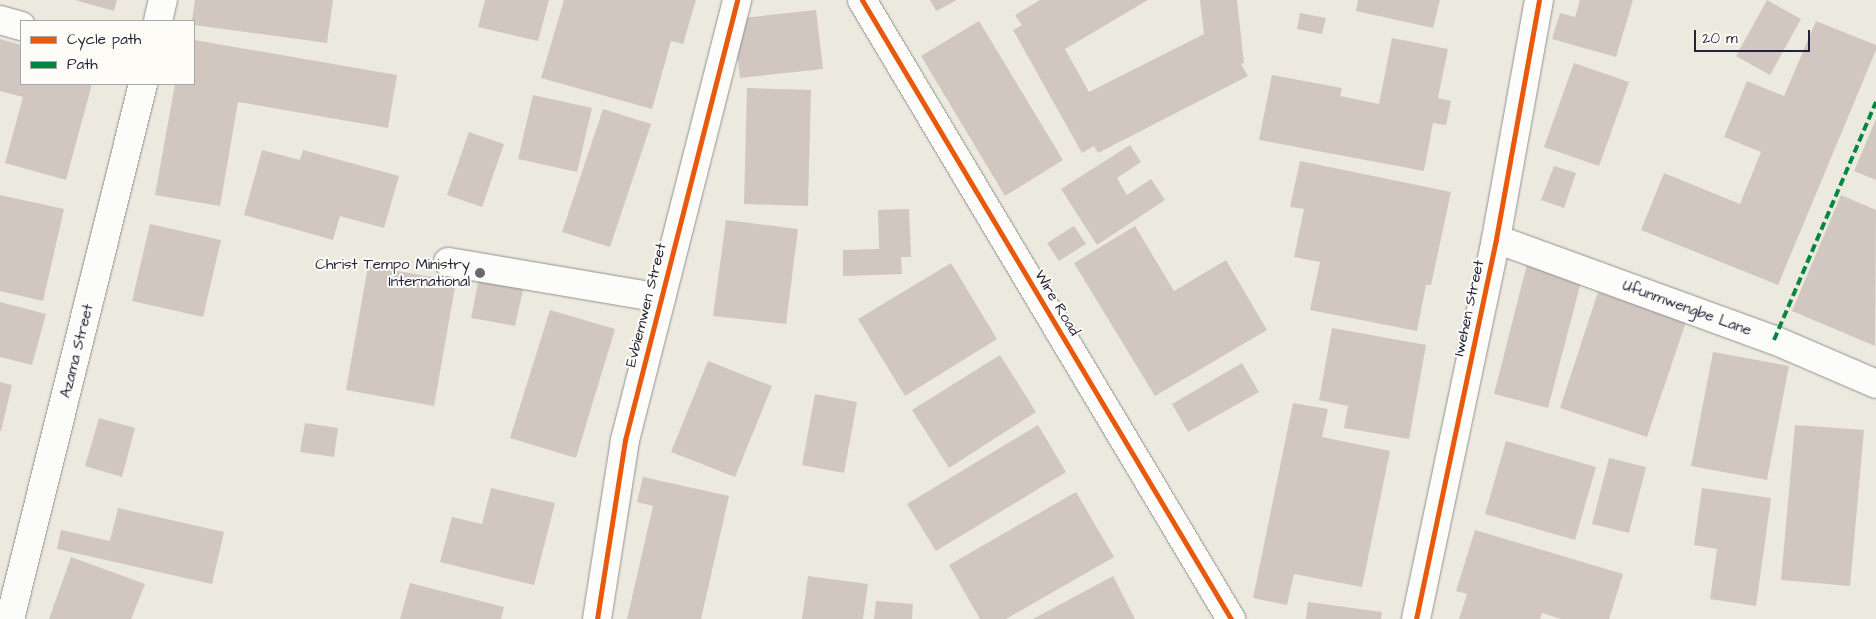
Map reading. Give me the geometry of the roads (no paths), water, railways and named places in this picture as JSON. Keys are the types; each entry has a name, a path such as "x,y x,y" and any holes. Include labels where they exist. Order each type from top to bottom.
{"street":[{"path":"158,20 163,0"},
{"name":"Evbiemwen Street","path":"597,619 625,440 737,0"},
{"name":"Wire Road","path":"862,0 1231,619"},
{"name":"Iwehen Street","path":"1416,619 1496,239 1539,0"},
{"path":"0,20 20,26"},
{"name":"Azama Street","path":"10,619 143,85"},
{"name":"Ufunmwengbe Lane","path":"1496,239 1774,340 1876,384"},
{"path":"448,262 661,298"}],"place":[{"name":"Christ Tempo Ministry International","path":"480,273"}]}
